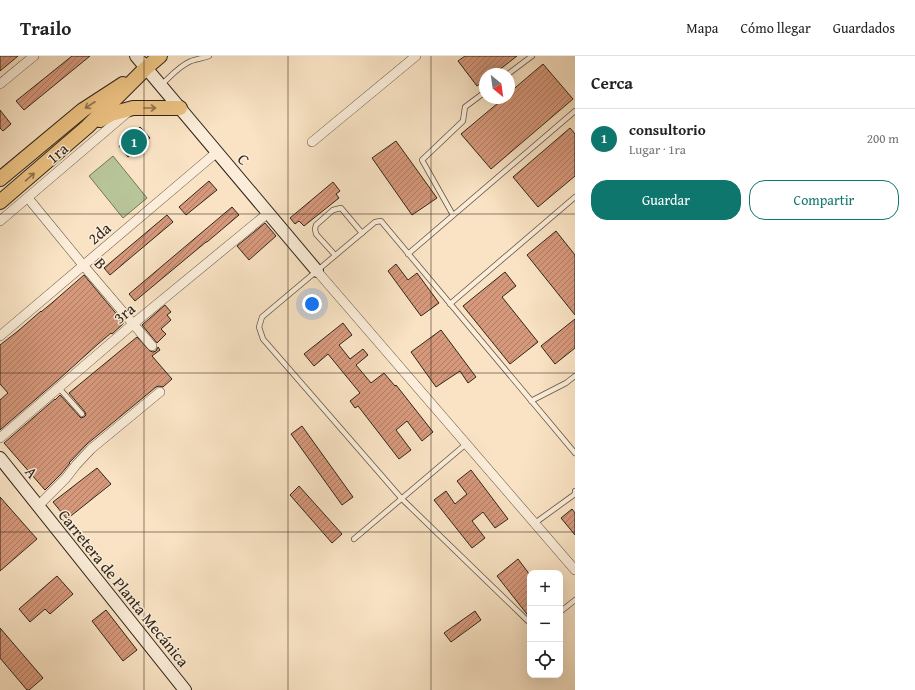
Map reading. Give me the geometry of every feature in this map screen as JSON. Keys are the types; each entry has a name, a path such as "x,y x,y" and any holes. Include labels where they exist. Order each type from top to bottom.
{"main road":[{"path":"0,202 87,127 160,56"},
{"path":"0,179 83,110 146,68"},
{"path":"87,127 111,114 133,108 180,108"}],"street":[{"path":"0,84 34,56"},
{"name":"C","path":"136,56 317,271"},
{"path":"312,142 416,56"},
{"name":"1ra","path":"0,221 133,108"},
{"name":"2da","path":"0,336 217,152"},
{"name":"B","path":"28,198 152,346"},
{"name":"3ra","path":"0,438 268,212"},
{"path":"317,271 575,570"},
{"path":"38,506 66,478 91,449 160,392"},
{"name":"A","path":"0,458 38,506"},
{"name":"Carretera de Planta Mecánica","path":"38,506 185,690"}],"lane":[{"path":"161,85 179,68 190,62 209,56"},
{"path":"515,69 532,56"},
{"path":"453,215 422,160 463,121 465,107 479,96"},
{"path":"408,254 575,111"},
{"path":"450,304 575,197"},
{"path":"335,255 316,234 315,229 316,225 333,210 340,208 362,233"},
{"path":"527,620 402,499 263,339 259,327 262,317 375,222 380,221 575,453"},
{"path":"531,401 566,383 575,376"},
{"path":"59,388 82,414"},
{"path":"354,539 466,444"},
{"path":"534,523 575,495 575,491"},
{"path":"563,610 575,600"}],"green space":[{"path":"113,156 147,198 123,218 89,176"}],"building":[{"path":"0,56 18,56 0,71"},
{"path":"72,56 90,56 24,110 16,101"},
{"path":"465,56 517,56 502,68 479,68 479,84 477,86 458,61"},
{"path":"543,64 573,99 491,169 461,134 497,104 515,104 515,88"},
{"path":"0,110 11,124 3,131 0,128"},
{"path":"140,127 150,138 128,157 119,146"},
{"path":"570,128 575,134 575,176 538,207 513,177"},
{"path":"396,141 437,198 412,215 372,158"},
{"path":"209,181 217,190 186,215 179,207"},
{"path":"333,182 340,191 336,194 339,198 304,226 299,221 295,224 290,218"},
{"path":"232,207 239,215 135,301 129,294"},
{"path":"167,215 173,222 110,275 104,268"},
{"path":"265,223 276,236 249,260 237,246"},
{"path":"556,231 575,255 575,315 527,255"},
{"path":"396,264 408,280 417,273 439,303 421,316 388,271"},
{"path":"505,272 516,286 502,297 538,342 510,364 463,306"},
{"path":"84,275 124,323 0,430 0,400 8,393 0,384 0,345"},
{"path":"165,305 171,312 167,315 171,320 161,329 166,334 157,343 142,325"},
{"path":"575,319 575,348 555,364 541,346"},
{"path":"343,323 352,335 339,345 350,359 363,349 368,355 356,365 371,383 384,373 395,386 396,385 433,432 422,441 407,421 396,430 411,450 399,459 358,406 355,408 350,401 360,393 328,354 314,366 304,354"},
{"path":"441,330 476,377 468,383 460,371 436,387 411,352"},
{"path":"137,337 150,351 156,351 158,347 160,350 152,356 172,379 163,387 156,387 87,444 45,490 4,443 60,395 81,418 84,417 86,415 85,412 69,393"},
{"path":"302,426 353,497 342,505 291,434"},
{"path":"97,468 111,484 67,519 53,502"},
{"path":"471,470 508,519 495,528 483,512 472,521 485,538 472,548 434,500 446,491 455,504 467,494 457,481"},
{"path":"299,486 342,534 332,543 290,495"},
{"path":"0,497 37,539 0,571"},
{"path":"572,509 575,513 575,535 561,518"},
{"path":"518,559 527,571 527,614 497,576"},
{"path":"57,576 73,594 50,614 45,609 30,622 19,609"},
{"path":"106,610 137,650 123,661 92,621"},
{"path":"475,611 481,620 451,642 444,633"},
{"path":"0,628 43,678 29,690 27,690 0,658"}],"place":[{"name":"consultorio","path":"134,142"}]}
